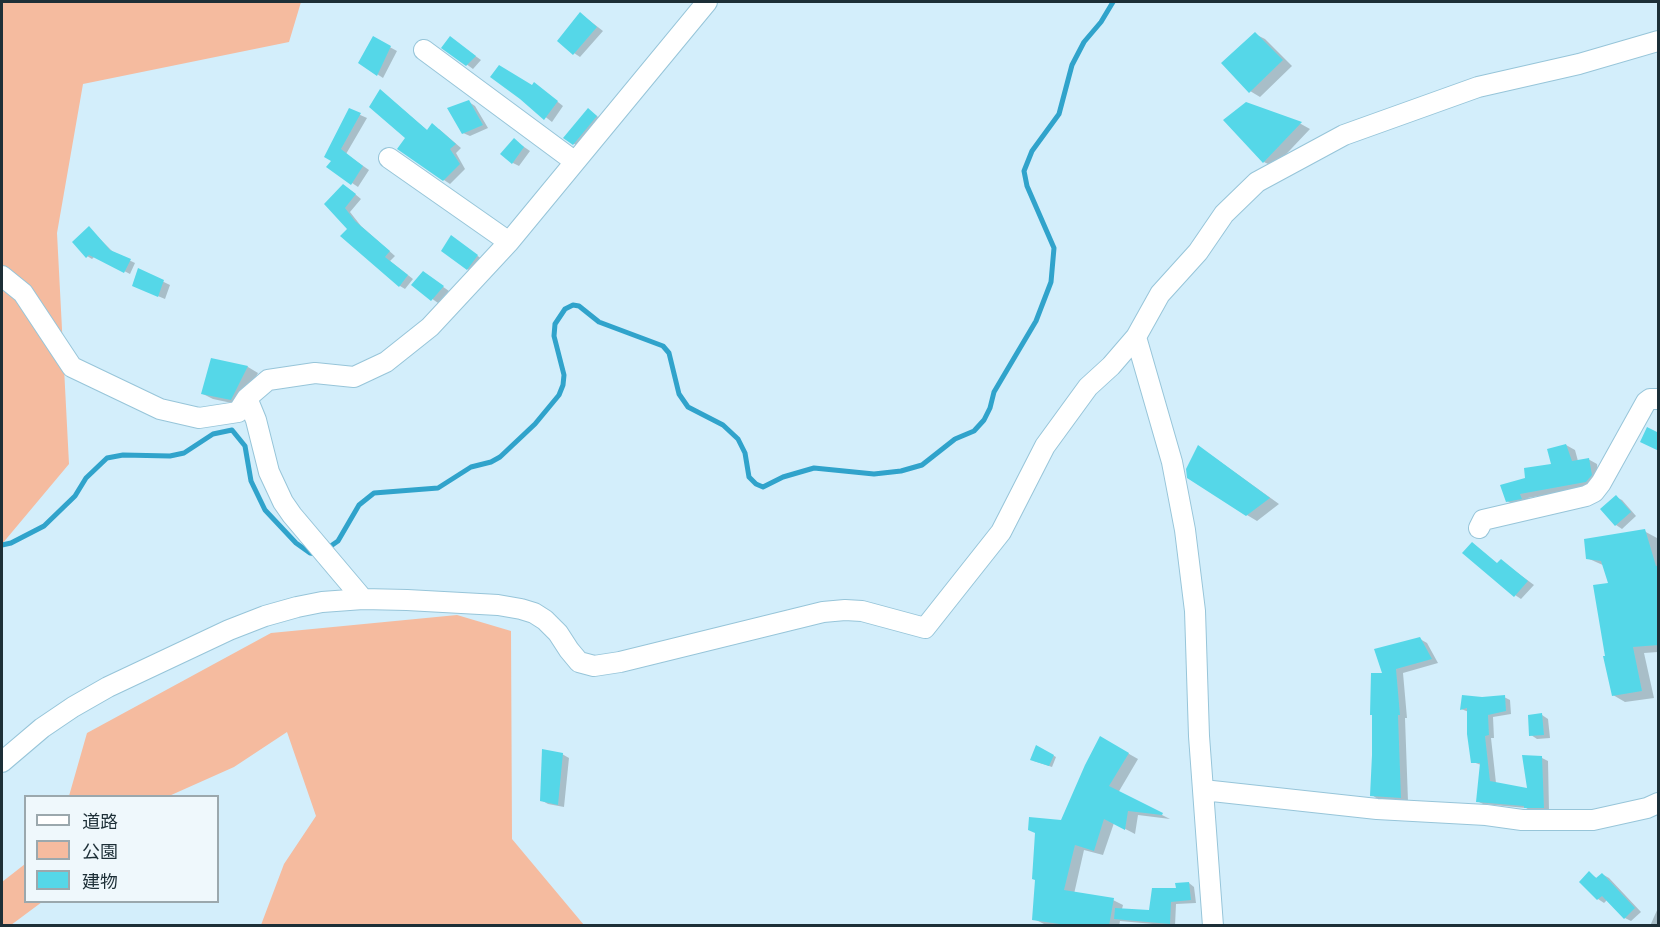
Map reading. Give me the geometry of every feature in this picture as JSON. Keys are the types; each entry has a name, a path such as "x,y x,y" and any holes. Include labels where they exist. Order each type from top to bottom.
{"street":[{"path":"2,276 23,293 72,367 160,409 199,418 238,412 247,398 268,380 315,373 354,377 386,362 430,327 509,242 707,2"},
{"path":"2,762 42,728 108,687 229,630 297,607 322,602 363,599 462,602 521,609 545,620 558,633 579,662 594,666 620,662 823,612 862,611 925,628 1001,531 1045,446 1088,387 1111,366 1136,337 1160,294 1198,252 1224,214 1257,182 1344,135 1478,87 1579,64 1659,41"},
{"path":"424,50 574,161"},
{"path":"389,158 509,242"},
{"path":"1136,337 1172,462 1185,530 1195,611 1199,736 1213,926"},
{"path":"247,398 256,420 266,463 276,488 292,515 363,599"},
{"path":"1479,528 1483,520 1586,496 1594,492 1646,402 1650,399 1659,399"},
{"path":"1203,790 1377,809 1486,815 1522,820 1593,820 1647,808 1659,803"}],"green space":[{"path":"2,2 301,2 289,42 83,84 57,233 69,464 2,544"},
{"path":"457,615 511,631 512,839 584,925 261,925 284,864 316,816 287,732 234,767 171,795 69,795 87,733 271,633"},
{"path":"24,865 24,903 41,903 11,925 2,925 2,882"}],"building":[{"path":"580,12 597,27 573,55 557,41"},
{"path":"1255,32 1283,60 1249,93 1221,63"},
{"path":"373,36 391,46 377,76 358,63"},
{"path":"450,36 476,56 466,66 441,48"},
{"path":"499,65 532,85 534,82 558,101 544,120 490,77"},
{"path":"380,89 427,130 432,123 456,144 450,149 460,164 443,181 397,149 405,138 369,107"},
{"path":"469,100 483,125 462,134 447,108"},
{"path":"1246,102 1302,122 1263,163 1223,120"},
{"path":"349,108 361,113 341,149 363,166 351,185 326,167 331,161 324,157"},
{"path":"588,108 597,116 573,145 563,138"},
{"path":"514,138 524,147 512,164 500,154"},
{"path":"343,184 356,194 345,208 355,221 390,251 385,257 408,275 399,287 340,236 347,229 324,204"},
{"path":"89,226 110,250 131,259 124,273 89,255 86,258 72,242"},
{"path":"451,235 478,255 467,270 441,251"},
{"path":"138,268 164,280 158,297 132,286"},
{"path":"423,271 444,286 431,301 411,285"},
{"path":"211,358 248,366 231,400 201,394"},
{"path":"1647,427 1659,433 1659,451 1640,442"},
{"path":"1566,444 1572,461 1589,458 1592,475 1586,482 1520,494 1522,499 1506,502 1500,485 1525,478 1524,468 1551,464 1547,449"},
{"path":"1198,445 1270,498 1246,516 1187,478 1186,469"},
{"path":"1616,495 1631,512 1615,526 1600,509"},
{"path":"1645,529 1656,566 1659,565 1659,645 1633,647 1642,691 1612,696 1603,656 1605,656 1593,585 1608,583 1601,561 1586,559 1584,539"},
{"path":"1472,542 1497,563 1501,559 1528,581 1514,597 1462,553"},
{"path":"1420,637 1432,659 1396,669 1400,715 1398,715 1401,798 1370,796 1371,673 1382,673 1374,649"},
{"path":"1462,695 1482,697 1505,695 1506,711 1488,715 1489,735 1485,736 1490,781 1527,788 1522,755 1542,756 1544,808 1476,802 1480,763 1471,763 1467,734 1467,708 1460,710"},
{"path":"1542,713 1544,735 1529,736 1528,715"},
{"path":"1100,736 1129,753 1109,786 1163,813 1162,815 1128,811 1125,830 1104,819 1094,851 1075,845 1064,890 1114,898 1109,926 1073,926 1032,920 1035,833 1028,830 1029,817 1061,820"},
{"path":"1036,745 1054,755 1049,766 1030,760"},
{"path":"542,749 563,753 558,805 540,801"},
{"path":"1589,871 1596,878 1602,873 1635,908 1624,919 1602,896 1597,900 1579,882"},
{"path":"1189,882 1191,900 1171,902 1170,924 1114,919 1115,908 1149,910 1152,888 1176,888 1175,883"}],"waterway":[{"path":"325,550 338,541 359,505 374,493 438,488 471,467 500,457 535,424 559,395 563,385 564,375 554,336 555,324 565,309 573,305 579,306 599,322 663,346 669,353 679,394 688,407 723,425 738,439 745,453 749,477 763,487 783,477 814,468 874,474 901,471 922,465 955,439 974,431 984,420 994,392 1036,321 1051,282 1054,248 1027,186 1024,171 1032,151 1059,114 1072,65 1084,42 1101,22 1113,2"},
{"path":"2,545 11,543 44,526 75,496 86,478 107,458 123,455 170,456 184,453 213,434 232,430 245,446 251,481 265,510 296,543 310,553 317,554"}]}
